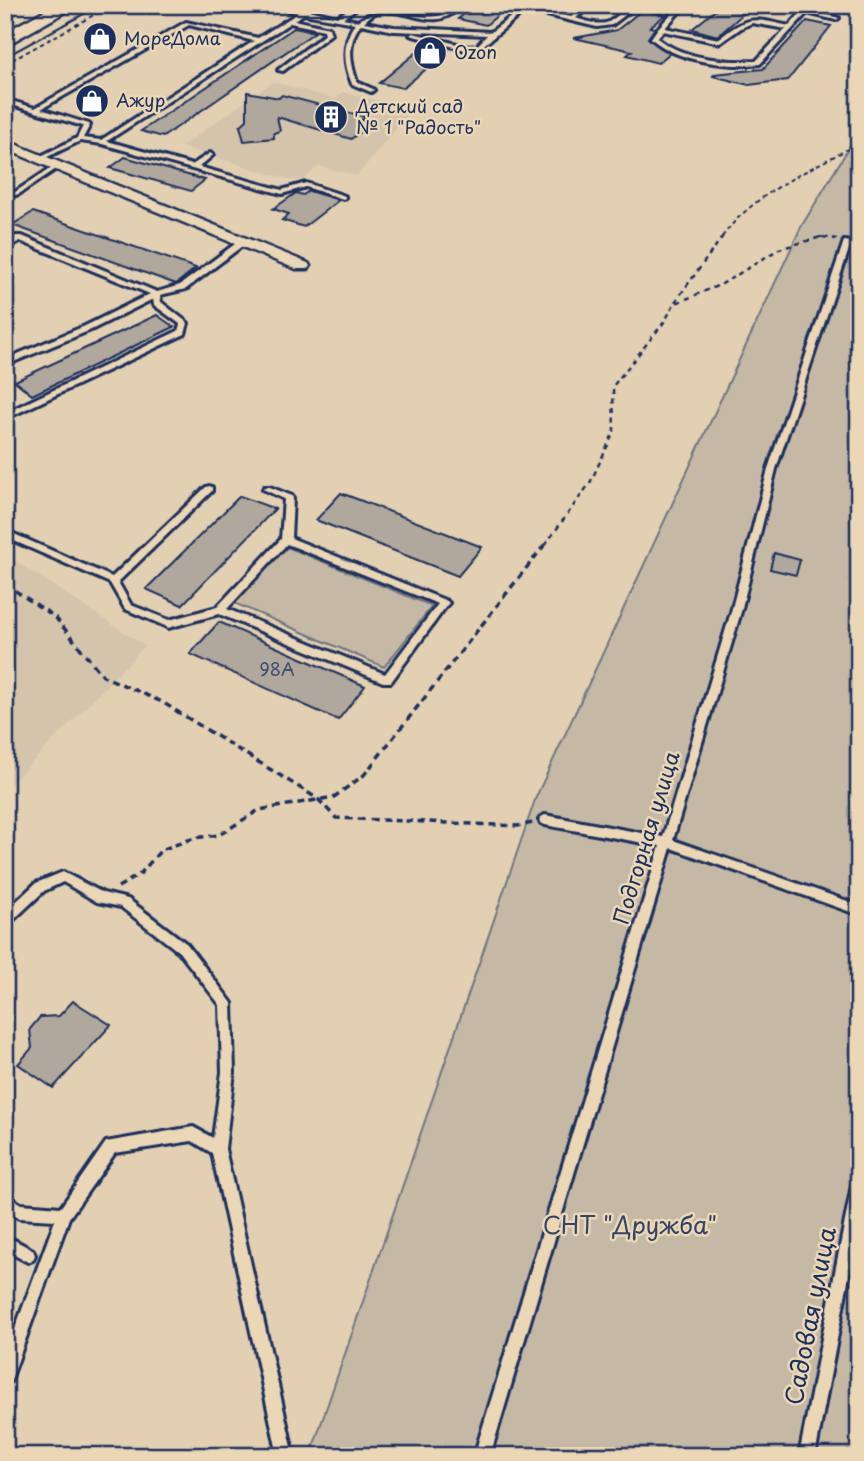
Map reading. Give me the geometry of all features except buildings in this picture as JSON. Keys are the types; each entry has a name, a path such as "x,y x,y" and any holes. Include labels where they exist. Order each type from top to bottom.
{"main road":[{"path":"5,40 69,5"}],"street":[{"path":"5,144 302,266"}],"lane":[{"path":"267,5 360,21 469,49 479,47 527,7 597,25 610,24 635,5"},
{"path":"340,17 358,5"},
{"path":"371,90 354,83 346,58 352,29 360,21 376,9 387,8 435,19 447,16 460,5"},
{"path":"572,19 589,5"},
{"path":"650,5 678,10 699,5"},
{"path":"779,5 836,18"},
{"path":"678,10 654,38 660,46 739,65 758,63 806,11"},
{"path":"102,142 304,11"},
{"path":"281,70 328,34 327,29 290,21"},
{"path":"660,29 720,41 741,22 754,21 790,28"},
{"path":"37,109 188,23 259,40"},
{"path":"394,29 492,34"},
{"path":"682,52 701,38"},
{"path":"5,102 87,125 79,139 41,158"},
{"path":"79,139 102,142 282,192 306,185 343,197"},
{"path":"194,167 210,155"},
{"path":"5,196 17,192 56,167"},
{"path":"5,247 19,238 156,294"},
{"path":"5,360 88,328 156,294 183,287 242,243"},
{"name":"Подгорная улица","path":"482,1456 736,612 772,469 853,244"},
{"path":"5,416 182,332 184,323 157,303 156,294"},
{"path":"113,581 209,489"},
{"path":"5,533 113,581 128,607 168,624 220,610 286,540 289,498 267,489"},
{"path":"220,610 387,679 444,603 286,540"},
{"path":"545,820 666,842 859,910"},
{"path":"5,920 40,887 63,877 101,898 124,904 183,948 226,1003 228,1072 218,1149 286,1456"},
{"path":"5,1377 64,1214 111,1147 192,1135 218,1149"},
{"name":"Садовая улица","path":"807,1456 859,1185"},
{"path":"5,1201 19,1211 64,1214"},
{"path":"5,1241 28,1255"}],"path":[{"path":"5,64 112,5"},
{"path":"101,898 140,874 161,850 194,838 219,835 259,810 334,797 364,775 590,483 614,432 613,386 665,321 688,281 732,223 791,179 859,143"},
{"path":"674,304 722,284 779,249 821,237 853,244"},
{"path":"5,584 55,617 103,676 162,702 318,799 336,818 518,826 545,820"}],"shaded area":[{"path":"273,82 335,99 343,92 412,109 357,176 319,166 303,180 291,180 181,147"},
{"path":"5,554 145,646 5,790"}],"green space":[{"name":"СНТ \"Дружба\"","path":"859,131 859,1456 310,1456 536,797 801,227"},
{"path":"287,547 432,606 384,667 234,603"}],"tram line":[{"path":"5,57 100,5"}],"place":[{"name":"МореДома","path":"100,39"},
{"name":"Ozon","path":"430,53"},
{"name":"Ажур","path":"92,101"},
{"name":"Детский сад № 1 \"Радость\"","path":"331,117"}]}
